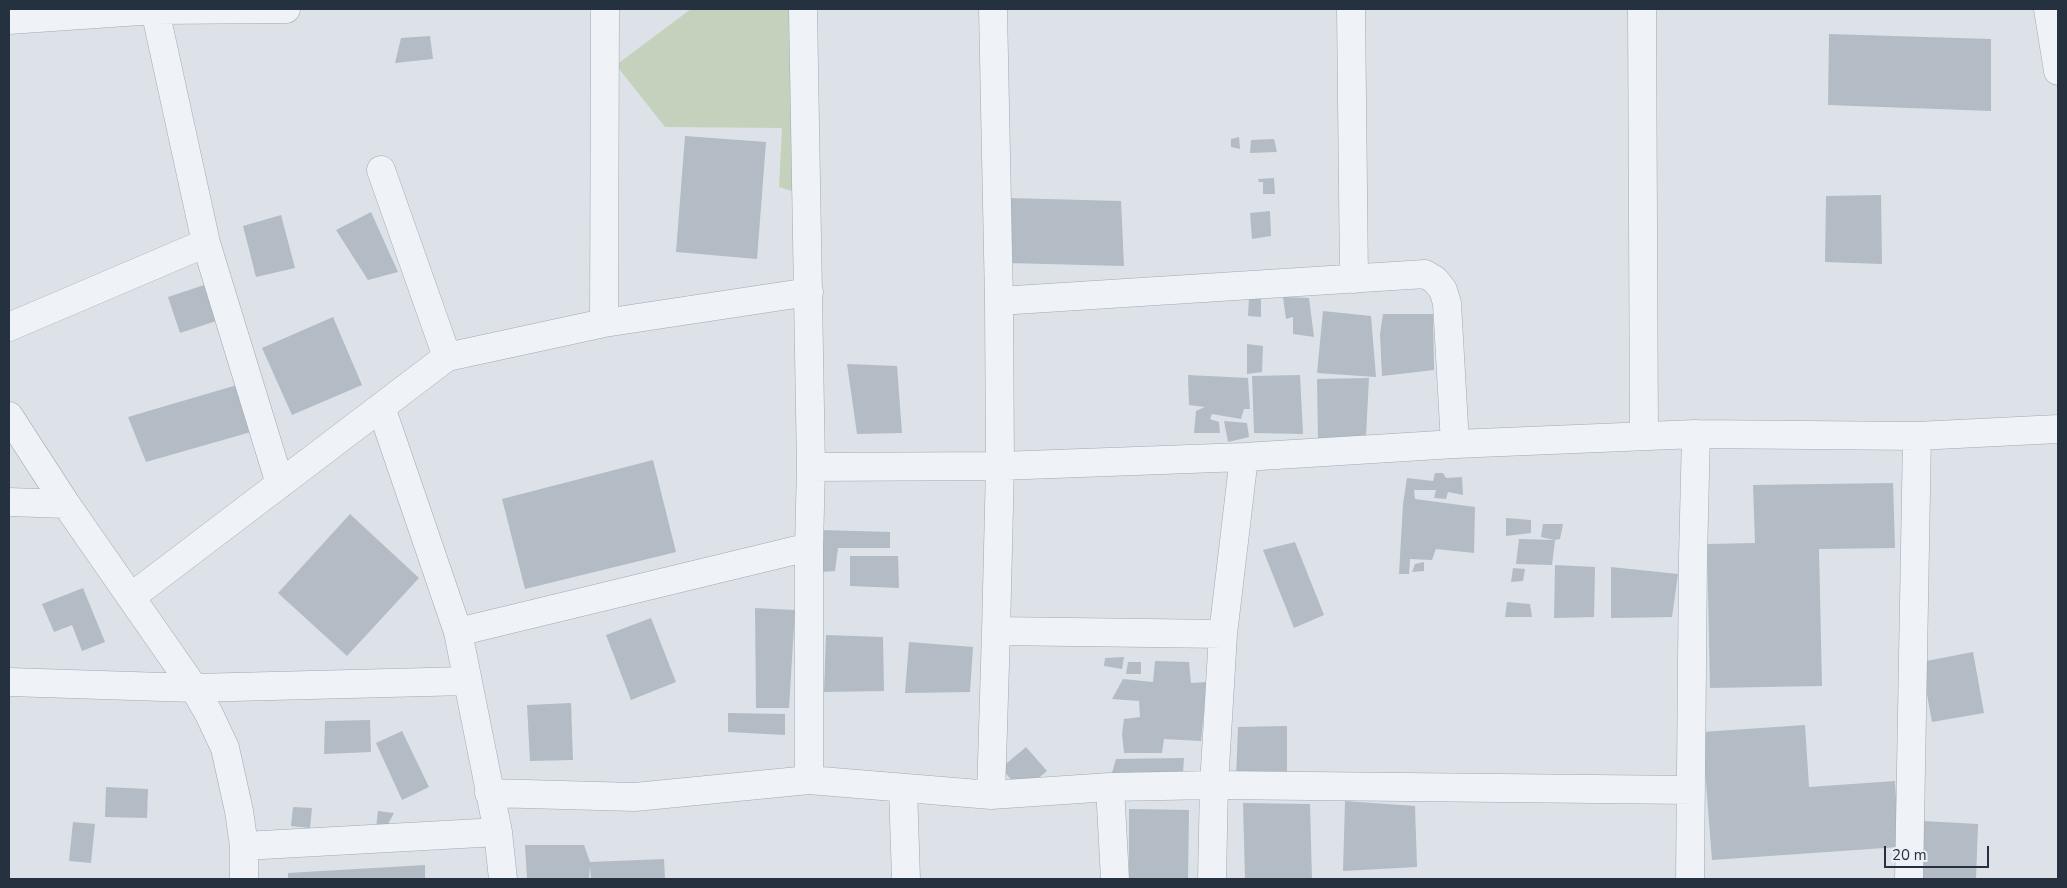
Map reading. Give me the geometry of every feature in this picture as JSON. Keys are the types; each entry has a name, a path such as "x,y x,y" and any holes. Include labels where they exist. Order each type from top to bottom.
{"street":[{"path":"9,20 71,12 286,9"},
{"path":"604,323 605,9"},
{"path":"804,9 811,467 809,780"},
{"path":"991,795 1000,466 999,301 993,9"},
{"path":"1351,9 1354,280"},
{"path":"1642,9 1644,436"},
{"path":"2048,9 2058,71"},
{"path":"154,10 206,243 280,484"},
{"path":"381,170 447,357"},
{"path":"9,327 206,243"},
{"path":"999,301 1425,274 1435,280 1443,290 1447,303 1455,444"},
{"path":"131,597 447,357 604,323 809,292"},
{"path":"381,407 458,632 498,832 503,879"},
{"path":"9,416 66,504 194,688 225,748 239,812 244,846 244,879"},
{"path":"811,467 1000,466 1244,457 1455,444 1696,434 1917,436 2058,429"},
{"path":"1690,879 1696,434"},
{"path":"1909,879 1917,436"},
{"path":"1212,879 1214,785 1222,634 1244,457"},
{"path":"9,502 66,504"},
{"path":"458,632 809,547"},
{"path":"996,632 1222,634"},
{"path":"9,682 194,688 467,681"},
{"path":"489,793 635,797 809,780 991,795 1110,787 1214,785 1691,790"},
{"path":"1110,787 1114,879"},
{"path":"903,788 906,879"},
{"path":"244,846 498,832"}],"green space":[{"path":"691,9 793,9 795,192 779,187 782,128 665,127 616,65"}],"building":[{"path":"1829,34 1991,39 1991,111 1828,105"},
{"path":"430,36 433,59 395,63 401,38"},
{"path":"685,136 766,142 757,259 676,252"},
{"path":"1239,137 1240,149 1231,147 1231,139"},
{"path":"1274,139 1277,152 1250,153 1251,140"},
{"path":"1274,178 1275,194 1263,194 1263,182 1259,182 1258,179"},
{"path":"1881,195 1882,264 1825,262 1826,196"},
{"path":"1008,198 1121,201 1124,266 1007,263"},
{"path":"1270,211 1271,236 1252,239 1250,213"},
{"path":"371,212 398,272 368,280 336,230"},
{"path":"281,215 295,268 256,277 243,226"},
{"path":"204,285 216,321 180,333 168,297"},
{"path":"1283,297 1309,298 1314,337 1293,334 1293,317 1286,319"},
{"path":"1249,298 1261,299 1261,317 1248,316"},
{"path":"1323,311 1371,316 1376,377 1317,373"},
{"path":"1383,314 1433,314 1434,370 1382,376 1380,334"},
{"path":"333,317 362,385 292,415 262,348"},
{"path":"1247,344 1263,346 1262,372 1247,374"},
{"path":"847,364 897,366 902,433 857,434"},
{"path":"1188,375 1248,378 1250,409 1244,409 1241,419 1212,414 1210,419 1219,422 1220,433 1194,433 1196,411 1205,407 1189,405"},
{"path":"1300,375 1303,434 1254,433 1252,376"},
{"path":"1369,378 1366,436 1318,440 1317,379"},
{"path":"237,385 251,432 146,462 128,417"},
{"path":"1224,421 1247,423 1249,437 1228,442"},
{"path":"653,460 676,552 525,589 502,499"},
{"path":"1435,473 1443,473 1446,478 1462,477 1463,495 1448,492 1446,499 1434,498 1436,490 1414,490 1415,499 1475,507 1474,553 1436,549 1432,560 1410,559 1409,574 1399,574 1403,504 1407,478 1433,481"},
{"path":"1893,483 1895,548 1819,549 1822,686 1710,688 1707,544 1755,543 1753,485"},
{"path":"350,514 419,578 347,656 278,593"},
{"path":"1506,518 1531,520 1531,533 1506,536"},
{"path":"1543,524 1563,524 1560,539 1555,540 1541,537"},
{"path":"821,530 890,532 890,548 838,548 835,571 820,572"},
{"path":"1519,539 1555,540 1552,565 1516,564"},
{"path":"1295,542 1324,615 1294,628 1263,550"},
{"path":"850,556 898,556 899,588 850,586"},
{"path":"1424,562 1424,571 1412,572 1415,564"},
{"path":"1555,565 1595,567 1594,617 1554,618"},
{"path":"1611,567 1678,574 1672,617 1611,618"},
{"path":"1513,568 1525,569 1523,581 1511,582"},
{"path":"83,588 105,642 82,651 72,625 54,632 42,604"},
{"path":"1507,602 1530,604 1532,617 1505,617"},
{"path":"755,608 795,610 789,708 756,708"},
{"path":"651,618 676,682 631,700 606,635"},
{"path":"826,635 883,637 884,691 824,692"},
{"path":"909,642 973,647 970,692 905,693"},
{"path":"1973,652 1984,713 1932,722 1921,662"},
{"path":"1124,657 1122,669 1104,666 1105,658"},
{"path":"1155,661 1189,662 1191,683 1207,682 1201,741 1164,739 1162,753 1124,753 1122,734 1124,719 1140,717 1139,701 1112,699 1123,679 1153,682"},
{"path":"1128,662 1141,662 1141,674 1126,674"},
{"path":"571,703 573,760 530,761 527,705"},
{"path":"728,713 785,714 785,735 728,732"},
{"path":"370,720 371,752 324,754 325,721"},
{"path":"1805,725 1809,787 1895,781 1899,847 1712,860 1702,732"},
{"path":"1287,726 1287,777 1236,779 1238,727"},
{"path":"402,731 429,787 402,800 376,743"},
{"path":"1026,747 1047,771 1022,792 1001,768"},
{"path":"1184,758 1183,773 1111,776 1116,759"},
{"path":"106,787 148,789 147,818 105,817"},
{"path":"1345,801 1415,806 1417,867 1343,871"},
{"path":"1243,803 1310,804 1312,879 1245,879"},
{"path":"293,807 312,808 310,828 291,826"},
{"path":"1129,809 1189,810 1188,879 1129,879"},
{"path":"378,811 394,813 387,826 376,828"},
{"path":"1923,821 1978,824 1976,879 1920,879"},
{"path":"73,822 95,824 91,863 69,861"},
{"path":"525,845 584,845 590,862 664,859 665,879 591,879 590,866 589,879 527,879"},
{"path":"425,865 425,879 288,879 288,873"}]}
